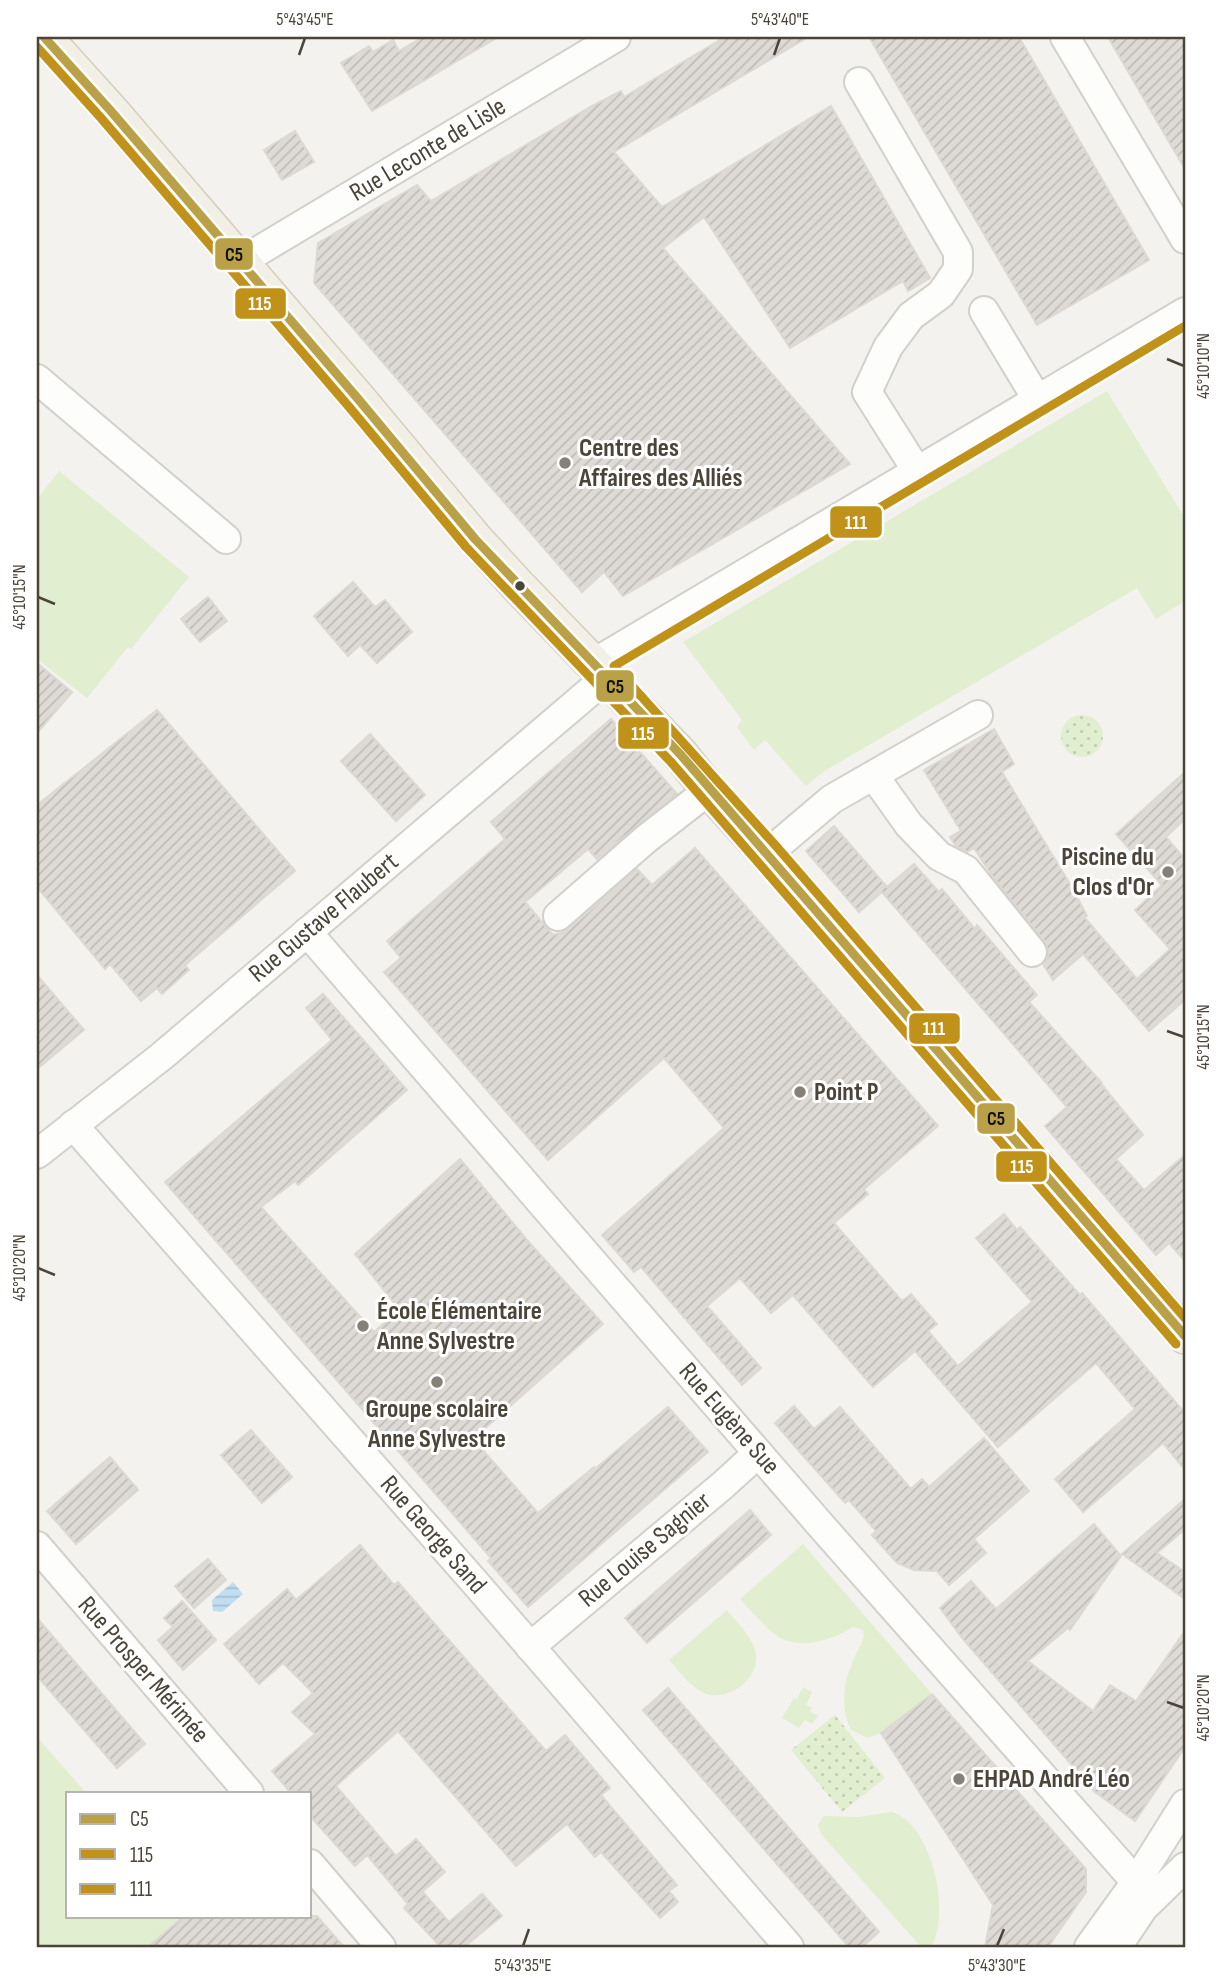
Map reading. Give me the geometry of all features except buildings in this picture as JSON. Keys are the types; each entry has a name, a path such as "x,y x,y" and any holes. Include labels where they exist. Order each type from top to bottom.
{"main road":[{"path":"44,37 240,262 475,539 680,754 1185,1336"}],"street":[{"name":"Rue Leconte de Lisle","path":"240,262 616,37"},
{"path":"1065,37 1185,239"},
{"path":"859,82 958,252 958,269 941,294 911,316 888,347 867,392 916,471"},
{"path":"984,311 1037,399"},
{"name":"Rue Gustave Flaubert","path":"37,1154 162,1056 307,932 600,670 916,471 1185,312"},
{"path":"37,379 226,539"},
{"path":"767,853 832,799 978,715"},
{"path":"874,776 909,825 939,856 966,870 1032,951"},
{"path":"558,916 646,839 709,790"},
{"name":"Rue Eugène Sue","path":"307,932 1140,1895"},
{"name":"Rue George Sand","path":"73,1125 789,1947"},
{"name":"Rue Louise Sagnier","path":"530,1647 723,1485 758,1452"},
{"name":"Rue Prosper Mérimée","path":"37,1546 248,1792"},
{"path":"1117,1947 1185,1804"},
{"path":"312,1866 381,1947"},
{"path":"1089,1947 1140,1895 1185,1868"},
{"path":"1140,1947 1185,1868"}],"green space":[{"path":"1107,391 1185,518 1185,601 1156,619 1137,588 823,772 806,786 765,740 754,750 737,727 742,720 683,642"},
{"path":"59,471 189,577 87,698 37,659 37,499"},
{"path":"1082,715 1097,721 1103,736 1097,751 1082,757 1067,751 1061,736 1067,721"},
{"path":"803,1544 938,1701 926,1711 918,1706 913,1708 887,1731 868,1738 851,1730 845,1711 844,1693 851,1665 863,1640 863,1630 853,1627 811,1643 785,1640 773,1633 740,1599"},
{"path":"727,1610 752,1643 756,1664 740,1687 722,1695 713,1695 694,1687 669,1660"},
{"path":"803,1687 812,1692 806,1705 818,1716 812,1724 805,1720 799,1728 782,1718"},
{"path":"835,1715 885,1778 842,1812 791,1750"},
{"path":"37,1737 85,1792 66,1792 66,1918 182,1918 147,1947 37,1947"},
{"path":"891,1812 905,1819 917,1833 934,1871 939,1914 937,1932 931,1947 921,1947 821,1834 818,1825 824,1816 859,1817"}],"water":[{"path":"233,1582 243,1594 222,1612 213,1611 212,1600"}],"transit line":[{"name":"C5","path":"44,37 359,400 475,539 680,754 1185,1336"},
{"name":"115","path":"37,47 350,408 466,547 671,762 1176,1344"},
{"name":"111","path":"1185,326 614,666 776,846 1185,1318"}],"place":[{"name":"Centre des Affaires des Alliés","path":"565,463"},
{"name":"Piscine du Clos d'Or","path":"1168,872"},
{"name":"Point P","path":"800,1092"},
{"name":"École Élémentaire Anne Sylvestre","path":"363,1326"},
{"name":"Groupe scolaire Anne Sylvestre","path":"437,1382"},
{"name":"EHPAD André Léo","path":"959,1779"}]}
